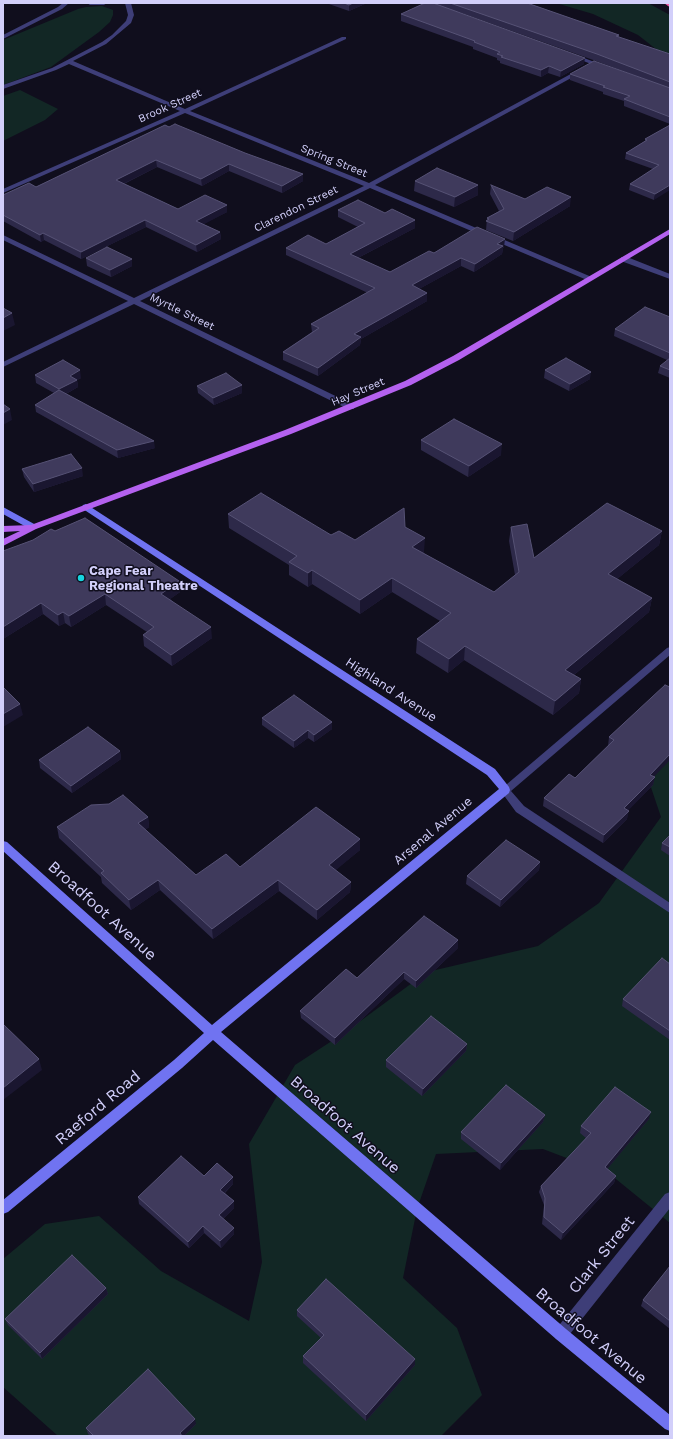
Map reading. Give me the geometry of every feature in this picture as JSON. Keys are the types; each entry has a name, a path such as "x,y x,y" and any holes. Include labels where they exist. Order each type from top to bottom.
{"main road":[{"name":"Hay Street","path":"33,527 351,407 408,383 456,358 670,231"},
{"name":"Highland Avenue","path":"86,507 491,772 505,790"},
{"path":"3,510 33,527"},
{"path":"3,529 33,527"},
{"path":"3,543 33,527"},
{"name":"Arsenal Avenue","path":"213,1033 234,1013 505,790"},
{"name":"Broadfoot Avenue","path":"3,845 213,1033 561,1334 670,1424"},
{"name":"Raeford Road","path":"3,1208 213,1033"}],"street":[{"path":"3,37 60,8 66,3"},
{"path":"90,3 104,3"},
{"path":"3,87 70,62 104,43 128,22 131,15 128,3"},
{"name":"Brook Street","path":"3,191 344,38"},
{"path":"564,53 608,68"},
{"name":"Spring Street","path":"70,62 184,111 590,278"},
{"name":"Clarendon Street","path":"3,365 369,186 594,63"},
{"name":"Myrtle Street","path":"3,237 351,407"},
{"path":"624,259 670,277"},
{"name":"Arsenal Avenue","path":"505,790 670,650"},
{"name":"Highland Avenue","path":"505,790 520,810 670,909"},
{"name":"Clark Street","path":"561,1334 670,1198"}],"green space":[{"path":"556,3 648,3 670,15 670,56 661,53 638,35 593,14"},
{"path":"102,6 113,10 113,15 110,22 99,32 51,67 3,85 3,40 78,9"},
{"path":"20,90 58,109 45,120 3,141 3,96"},
{"path":"670,740 670,1223 611,1175 543,1149 436,1154 417,1209 403,1278 457,1328 482,1395 441,1436 58,1436 3,1387 3,1259 45,1224 99,1216 161,1271 249,1321 262,1262 249,1144 295,1065 344,1033 427,972 538,946 599,903 661,817 639,752"}],"building":[{"path":"425,3 433,3 585,58 561,71 549,66 541,70 501,57 503,56 497,54 500,52 474,42 475,41 401,14"},
{"path":"450,3 527,3 619,35 616,36 670,54 670,82 597,54"},
{"path":"594,61 670,88 670,117 624,99 630,96 570,74"},
{"path":"175,124 245,153 303,174 282,186 229,164 201,179 156,160 116,180 178,209 205,195 227,205 196,221 220,232 196,245 145,220 81,252 43,233 40,235 3,215 3,195 29,183 36,187 165,125 169,127"},
{"path":"670,125 670,185 655,194 630,184 659,165 626,153 647,140 645,139"},
{"path":"437,168 478,185 455,197 415,181"},
{"path":"491,185 525,199 547,187 571,197 514,232 486,221 489,219 487,218 504,209"},
{"path":"358,200 385,213 392,209 415,220 350,254 390,272 429,251 434,253 477,227 505,239 497,244 503,246 475,264 461,258 412,285 427,293 354,334 361,337 318,368 283,352 319,328 311,324 375,288 286,248 308,235 326,244 365,223 338,210"},
{"path":"107,247 132,259 110,270 86,258"},
{"path":"645,307 670,317 670,353 615,329"},
{"path":"3,308 12,313 3,318"},
{"path":"566,358 591,372 570,384 545,370"},
{"path":"670,358 670,370 660,366"},
{"path":"63,360 80,370 70,376 77,380 59,389 35,375"},
{"path":"226,373 242,385 213,398 197,386"},
{"path":"59,390 154,441 117,450 35,405"},
{"path":"3,404 10,409 3,413"},
{"path":"454,419 502,444 469,466 421,440"},
{"path":"71,454 82,468 33,484 22,469"},
{"path":"261,493 331,535 339,531 355,540 404,508 405,527 425,538 412,547 494,592 519,572 511,527 527,524 534,558 607,503 662,531 608,574 652,598 565,670 581,679 555,701 465,646 449,659 417,639 451,613 392,578 360,600 312,570 308,573 289,562 297,556 228,514"},
{"name":"Cape Fear Regional Theatre","path":"85,518 179,581 161,594 211,627 171,655 143,635 154,627 105,594 69,616 63,612 58,615 41,603 3,627 3,551 33,540 51,529 55,531"},
{"path":"665,685 670,687 670,754 650,775 655,777 624,808 629,811 604,835 544,798 569,774 575,778 614,740 609,737"},
{"path":"3,687 20,704 3,714"},
{"path":"294,695 332,722 314,735 308,730 294,741 262,718"},
{"path":"88,727 120,751 71,786 39,760"},
{"path":"123,795 148,817 138,823 196,875 226,854 240,867 316,807 360,839 329,865 351,882 317,910 278,880 212,929 158,880 129,900 101,873 104,871 57,827 91,805 109,804"},
{"path":"670,835 670,847 662,843"},
{"path":"506,840 540,862 501,900 467,876"},
{"path":"424,916 458,940 416,981 404,972 335,1038 300,1011 346,969 357,978"},
{"path":"662,958 670,964 670,1031 623,999"},
{"path":"431,1016 467,1044 423,1089 386,1060"},
{"path":"3,1024 39,1059 3,1088"},
{"path":"506,1085 545,1115 501,1163 461,1132"},
{"path":"615,1087 651,1112 605,1167 616,1176 563,1233 544,1217 545,1198 541,1186 591,1133 581,1126"},
{"path":"181,1156 204,1176 217,1163 233,1177 220,1190 234,1201 219,1215 234,1228 220,1241 203,1226 188,1242 138,1197"},
{"path":"72,1255 106,1288 40,1353 5,1319"},
{"path":"670,1266 670,1321 643,1300"},
{"path":"326,1279 415,1359 366,1415 303,1356 324,1335 297,1310"},
{"path":"148,1369 195,1419 180,1433 182,1436 94,1436 86,1428"}],"place":[{"name":"Cape Fear Regional Theatre","path":"81,578"}]}
